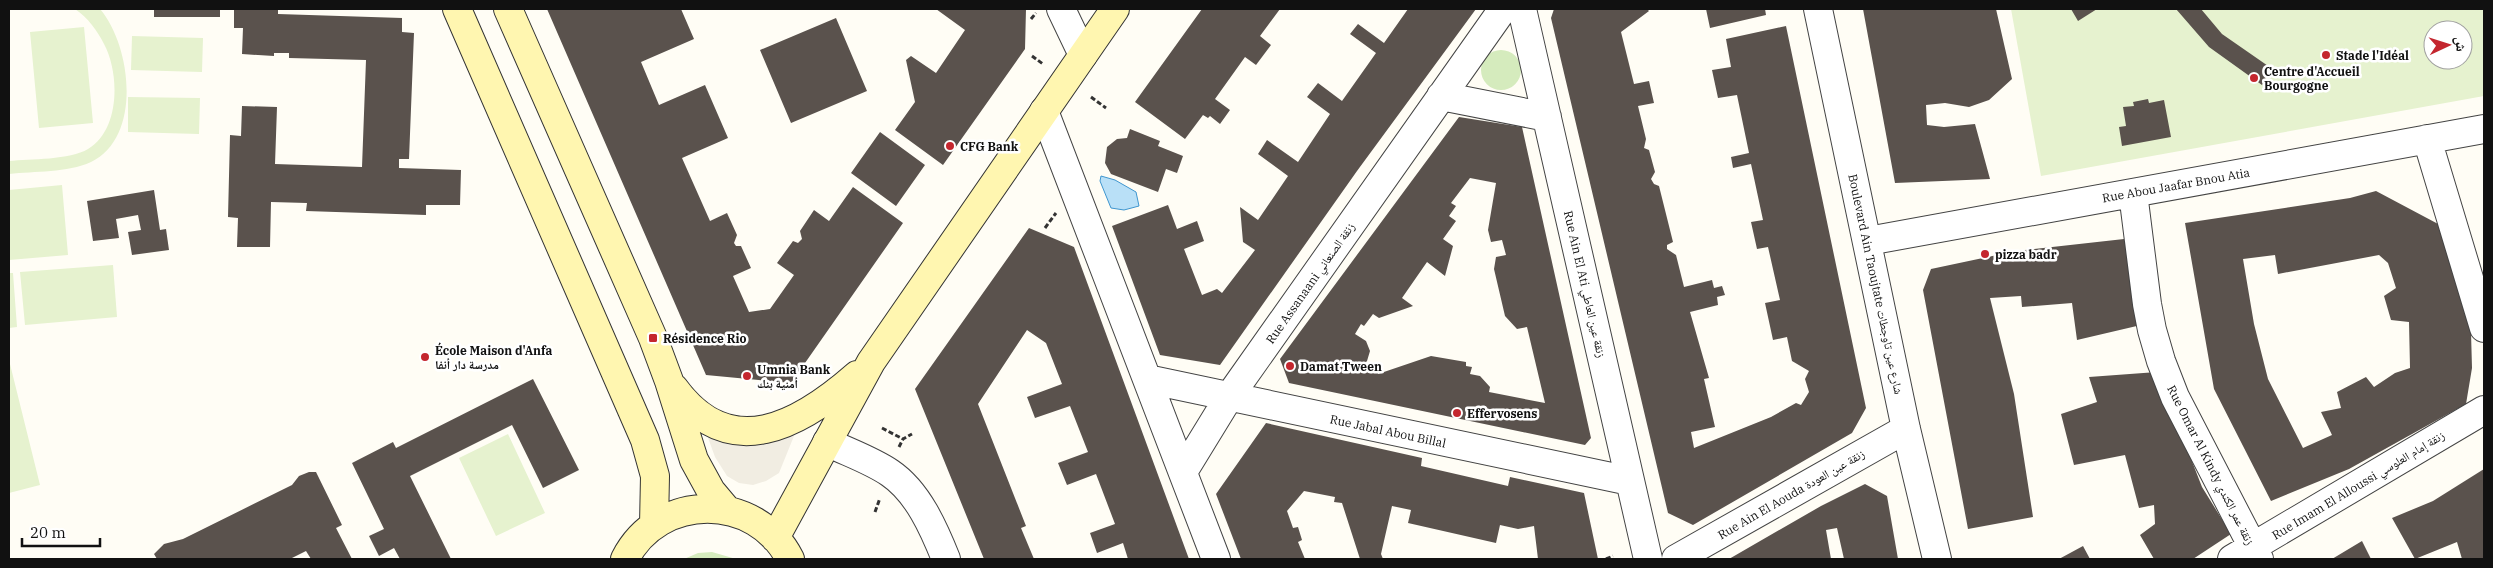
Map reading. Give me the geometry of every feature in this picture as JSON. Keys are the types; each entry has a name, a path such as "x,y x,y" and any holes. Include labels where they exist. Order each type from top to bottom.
{"main road":[{"path":"456,9 646,440 655,476 654,525"},
{"path":"508,9 669,381 694,460 711,491 727,510"},
{"path":"625,559 638,540 654,525 673,514 691,509 727,510 756,522 783,548 827,442 871,362 1115,9"},
{"path":"669,381 689,405 715,424 732,429 753,431 791,422 829,398 871,362"}],"street":[{"path":"1062,9 1082,55"},
{"name":"Rue Assanaani زنقة الصنعاني","path":"1182,472 1229,397 1503,9"},
{"name":"Rue Ain El Ati زنقة عين العاطي","path":"1522,9 1648,559"},
{"name":"Boulevard Ain Taoujtate شارع عين تاوجطات","path":"1818,9 1906,429 1937,559"},
{"path":"1441,96 1547,117"},
{"path":"1044,111 1216,559"},
{"name":"Rue Abou Jaafar Bnou Atia","path":"1868,241 2484,129"},
{"path":"2427,139 2484,328"},
{"name":"Rue Omar Al Kindy زنقة عمر الكندي","path":"2133,193 2149,313 2161,360 2175,397 2248,555"},
{"name":"Rue Jabal Abou Billal","path":"1147,379 1630,481"},
{"name":"Rue Imam El Alloussi زنقة إمام العلوسي","path":"2248,555 2484,410"},
{"name":"Rue Ain El Aouda زنقة عين العودة","path":"1676,559 1906,429"},
{"path":"827,442 885,484 915,500 946,559"}],"path":[{"path":"1032,56 1043,64"},
{"path":"1091,97 1106,108"},
{"path":"1045,228 1057,210"},
{"path":"882,428 902,439 912,434"},
{"path":"875,512 885,484"},
{"path":"1606,559 1613,556"}],"green space":[{"path":"75,9 100,9 111,25 119,45 127,90 125,112 119,133 108,150 82,166 61,170 9,174 9,161 61,157 80,153 99,140 106,129 114,101 113,70 104,44 95,29"},
{"name":"Centre d'Accueil Bourgogne","path":"2011,9 2484,9 2484,96 2041,176"},
{"path":"84,27 93,123 39,128 30,32"},
{"path":"132,36 203,38 202,72 131,70"},
{"path":"1501,50 1515,56 1521,70 1515,84 1501,90 1487,84 1481,70 1487,56"},
{"path":"128,97 200,98 199,134 128,132"},
{"path":"62,185 68,255 9,260 9,190"},
{"path":"113,265 117,317 25,325 20,272"},
{"path":"9,273 13,273 17,327 9,328"},
{"path":"9,360 40,485 9,493"},
{"path":"508,434 545,513 496,536 459,458"},
{"path":"712,552 736,559 684,559 698,553"}],"shaded area":[{"path":"796,431 779,473 766,481 753,485 739,483 727,476 715,457 707,435"}],"water":[{"path":"1101,176 1115,180 1136,192 1139,206 1124,210 1111,208 1100,181"}],"building":[{"path":"154,9 220,9 220,17 154,17"},
{"path":"234,9 278,9 278,14 402,18 402,32 414,33 409,159 399,159 399,168 461,170 460,205 426,205 426,215 306,211 307,203 271,202 270,247 237,247 238,218 228,217 230,135 241,136 242,106 277,107 275,164 362,167 366,60 289,58 289,53 274,53 274,56 242,54 243,28 234,28"},
{"path":"547,9 681,9 694,39 641,62 659,105 705,85 728,138 682,158 710,221 727,213 737,235 734,243 736,246 741,246 751,268 733,276 749,312 770,309 794,275 777,263 793,241 798,243 802,239 800,231 814,210 829,221 853,187 903,223 791,383 706,375"},
{"path":"936,9 1026,9 1025,49 943,165 895,130 915,102 906,60 911,56 936,73 965,30"},
{"path":"1202,9 1280,9 1260,36 1271,45 1256,65 1245,57 1215,99 1230,110 1220,124 1210,116 1208,118 1203,115 1185,139 1135,102"},
{"path":"1408,9 1476,9 1357,171 1220,365 1160,355 1112,226 1168,205 1177,229 1197,221 1204,241 1184,249 1202,295 1217,289 1222,293 1255,250 1243,242 1240,207 1258,220 1288,176 1258,154 1267,140 1298,162 1330,114 1307,97 1318,83 1342,101 1376,53 1350,34 1358,24 1384,43"},
{"path":"1554,9 1647,9 1649,11 1621,32 1634,84 1649,81 1654,103 1638,106 1646,139 1644,148 1649,150 1655,172 1651,179 1654,184 1659,186 1673,242 1667,245 1667,249 1676,255 1684,287 1712,280 1714,288 1722,286 1725,295 1717,297 1718,305 1690,312 1709,378 1704,379 1715,427 1691,432 1694,448 1771,417 1796,403 1801,405 1809,392 1805,379 1809,371 1792,361 1787,337 1773,340 1765,303 1780,300 1768,247 1757,249 1751,222 1763,220 1751,164 1733,168 1731,157 1749,153 1737,95 1718,98 1712,70 1731,67 1726,39 1786,26 1866,408 1852,433 1693,525 1668,513 1551,18"},
{"path":"1706,9 1765,9 1766,15 1710,28"},
{"path":"1863,9 1996,9 2012,79 1989,100 1969,107 1945,103 1926,105 1927,125 1944,127 1975,124 1990,179 1895,183"},
{"path":"2071,9 2097,9 2078,21"},
{"path":"2176,9 2201,9 2222,34 2271,68 2262,85 2209,47"},
{"path":"836,18 867,91 791,123 760,50"},
{"path":"2148,99 2149,103 2164,100 2171,137 2122,146 2119,127 2126,126 2123,107 2134,106 2133,102"},
{"path":"1459,117 1522,127 1591,438 1585,445 1289,383 1280,359","holes":["1470,178 1496,183 1488,230 1491,242 1502,240 1506,255 1496,257 1494,269 1505,316 1517,329 1527,327 1545,403 1489,392 1490,387 1480,376 1470,374 1472,367 1466,366 1466,362 1431,356 1378,374 1379,369 1363,365 1367,361 1370,351 1366,341 1355,334 1361,324 1364,326 1373,314 1379,318 1413,306 1402,298 1427,262 1445,276 1453,246 1443,239 1456,221 1449,216 1456,206 1451,203"]},
{"path":"1130,129 1160,141 1158,146 1183,156 1177,173 1166,169 1158,192 1111,174 1105,163 1107,147 1117,139 1127,138"},
{"path":"880,132 925,165 896,206 851,173"},
{"path":"154,190 160,230 166,229 169,250 132,255 128,232 141,230 138,215 116,219 119,238 93,241 87,201"},
{"path":"2376,191 2440,225 2471,332 2472,368 2466,404 2349,469 2271,501 2214,389 2185,223 2350,198","holes":["2275,255 2278,274 2379,255 2388,263 2396,288 2384,296 2391,320 2409,322 2410,368 2395,373 2374,387 2366,377 2337,392 2341,408 2321,412 2332,435 2303,448 2268,379 2254,324 2243,259"]},
{"path":"1029,228 1074,247 1189,559 1128,559 1123,543 1097,553 1090,533 1115,524 1096,474 1067,485 1058,463 1088,452 1070,406 1035,418 1027,397 1062,384 1046,343 1027,330 978,404 1026,526 1021,528 1034,559 984,559 915,389"},
{"path":"2133,238 2141,325 2077,340 2072,303 2022,307 2021,296 1990,298 2014,394 2033,517 1968,529 1923,290 1931,269 2016,251"},
{"path":"2157,372 2202,487 2231,534 2193,559 2154,559 2140,535 2155,524 2154,505 2139,508 2125,455 2074,465 2061,414 2097,402 2089,377"},
{"path":"533,379 579,470 543,488 512,425 410,476 451,559 400,559 394,548 379,556 369,536 384,529 352,463 393,442 396,448"},
{"path":"1266,423 1422,458 1421,466 1508,486 1510,477 1584,493 1598,559 1538,559 1534,526 1518,529 1500,525 1496,543 1408,523 1411,510 1392,506 1381,554 1383,559 1360,559 1342,503 1334,502 1335,497 1304,491 1287,511 1293,528 1298,527 1302,540 1298,542 1305,559 1241,559 1216,494"},
{"path":"2484,469 2484,559 2462,559 2457,542 2415,559 2392,518 2433,501"},
{"path":"309,472 316,472 342,525 336,528 352,559 311,559 306,551 290,559 157,559 154,554 164,544 183,539 292,485 299,476"},
{"path":"1865,484 1887,496 1898,559 1844,559 1837,528 1826,530 1831,559 1729,559 1821,506"},
{"path":"2362,541 2371,559 2332,559"},
{"path":"2083,546 2090,559 2059,559"}],"place":[{"name":"Stade l'Idéal","path":"2326,55"},
{"name":"Centre d'Accueil Bourgogne","path":"2254,78"},
{"name":"CFG Bank","path":"950,146"},
{"name":"pizza badr","path":"1985,254"},
{"name":"Résidence Rio","path":"653,338"},
{"name":"École Maison d'Anfa مدرسة دار أنفا","path":"425,357"},
{"name":"Damat Tween","path":"1290,366"},
{"name":"Umnia Bank أمنية بنك","path":"747,376"},
{"name":"Effervosens","path":"1457,413"}]}
